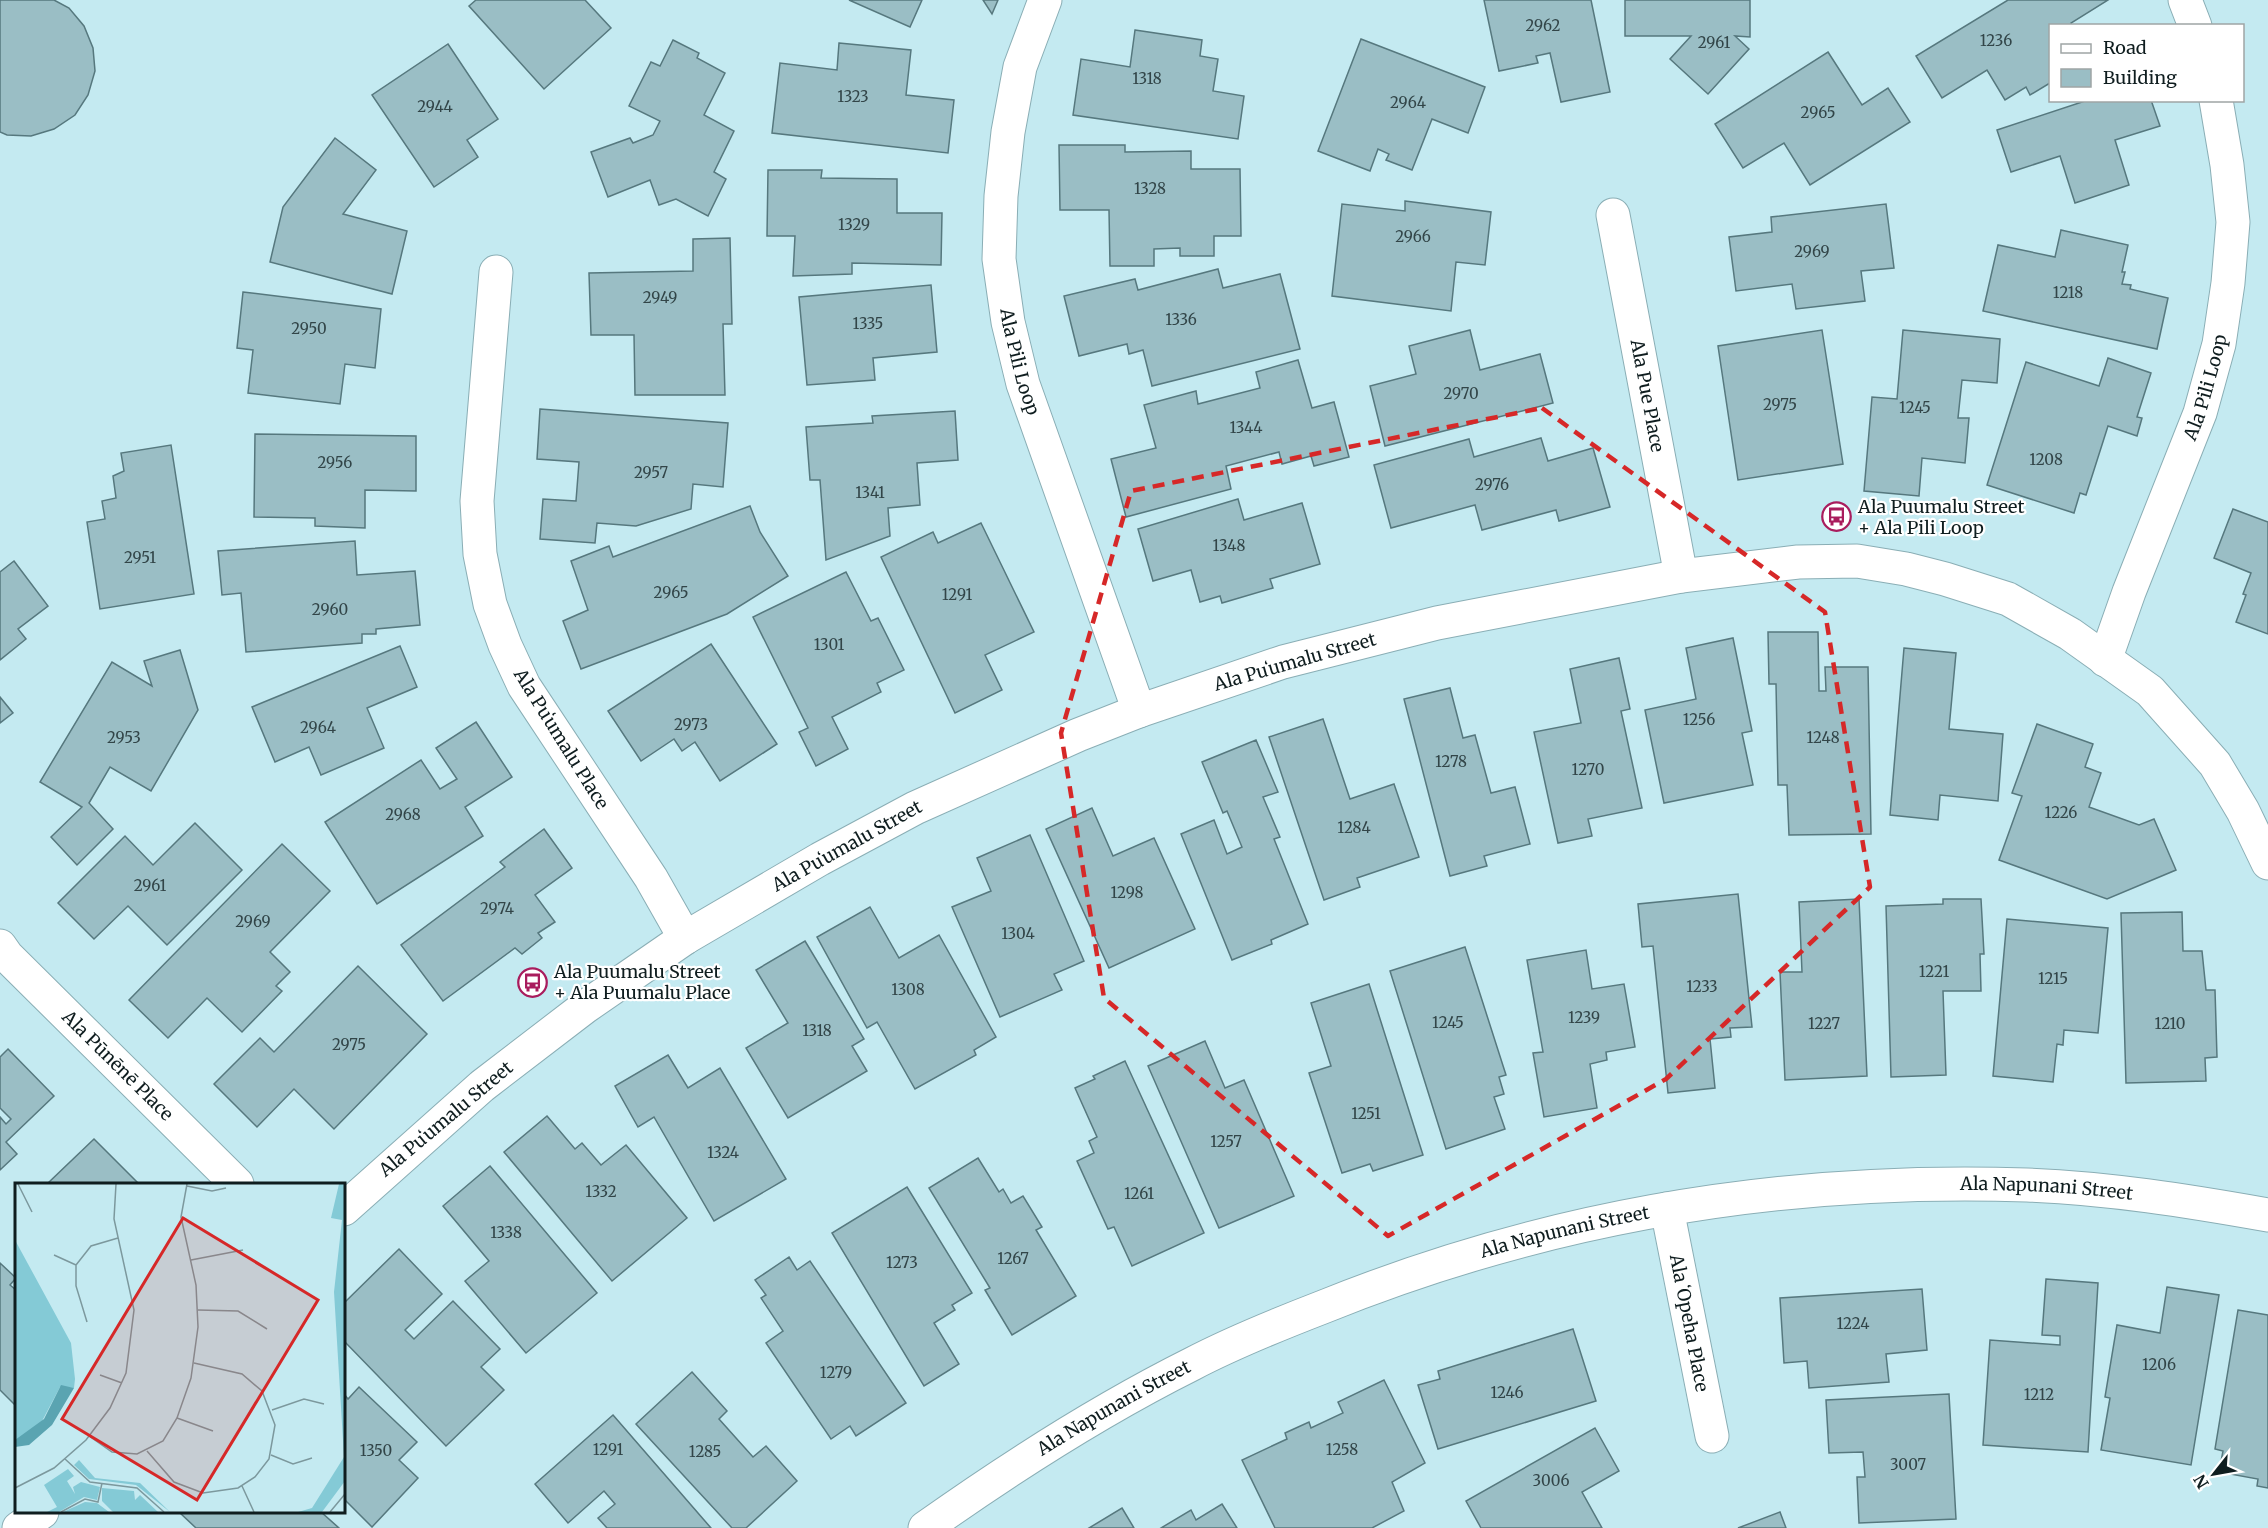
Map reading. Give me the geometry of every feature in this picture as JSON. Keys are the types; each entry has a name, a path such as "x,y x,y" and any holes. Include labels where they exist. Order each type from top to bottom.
{"street":[{"name":"Ala Pili Loop","path":"1045,0 1020,67 1008,132 1000,196 999,259 1008,322 1023,384 1139,711"},
{"path":"2186,0 2194,24"},
{"name":"Ala Pili Loop","path":"2105,660 2129,592 2200,413 2218,344 2228,283 2233,222 2227,165 2216,102"},
{"name":"Ala Pue Place","path":"1612,215 1681,576"},
{"name":"Ala Puʻumalu Place","path":"496,272 477,501 480,554 490,604 505,645 524,686 651,878 685,938"},
{"name":"Ala Puʻumalu Street","path":"345,1208 482,1086 585,1007 685,938 820,859 915,808 1007,765 1139,711 1282,662 1448,621 1681,576 1798,562 1857,561 1906,569 2008,599 2070,634 2150,691 2215,764 2243,811 2268,863"},
{"name":"Ala Pūnēnē Place","path":"0,946 7,956 235,1183"},
{"name":"Ala Napunani Street","path":"925,1528 1006,1471 1098,1414 1195,1362 1381,1283 1471,1253 1567,1228 1743,1197 1826,1188 2018,1185 2122,1194 2268,1215"},
{"name":"Ala ʻOpeha Place","path":"1666,1209 1712,1437"},
{"path":"19,1528 41,1513"}],"highlighted area":[{"path":"1542,408 1825,612 1870,887 1666,1079 1388,1236 1104,998 1061,733 1131,491"}],"building":[{"path":"0,0 54,0 69,8 84,26 93,48 95,71 88,95 75,115 54,129 31,136 7,135 0,132"},
{"path":"476,0 585,0 611,28 544,89 469,6"},
{"path":"849,0 922,0 910,27"},
{"path":"983,0 998,0 992,14"},
{"path":"1484,0 1591,0 1610,92 1561,102 1550,53 1536,56 1538,63 1499,71"},
{"path":"1625,0 1750,0 1750,37 1735,36 1749,49 1708,94 1670,59 1691,36 1625,36"},
{"path":"2008,0 2108,0 2071,24 2049,24 2049,84 2030,95 2026,87 2005,100 1987,70 1942,98 1916,56"},
{"path":"1135,30 1202,40 1200,56 1218,59 1213,91 1244,96 1238,139 1073,115 1081,59 1130,67"},
{"path":"1361,39 1485,87 1468,133 1432,119 1412,170 1386,160 1389,154 1378,149 1370,171 1318,151"},
{"path":"673,40 699,53 697,58 725,73 704,115 734,131 714,172 726,179 708,216 676,199 659,205 650,180 608,197 591,152 630,138 633,143 653,135 660,121 629,106 651,62 660,66"},
{"path":"839,43 911,50 906,95 954,100 948,153 772,133 780,63 837,70"},
{"path":"448,44 498,119 467,140 478,157 434,187 372,95"},
{"path":"1828,52 1862,105 1888,88 1910,122 1810,185 1784,143 1743,168 1715,124"},
{"path":"2082,102 2152,102 2160,126 2115,140 2129,185 2075,203 2060,156 2011,172 1997,130"},
{"path":"335,138 376,170 343,214 407,231 392,294 270,262 283,207"},
{"path":"1059,145 1125,145 1125,152 1191,151 1191,169 1240,169 1241,236 1214,236 1214,256 1180,256 1180,248 1154,249 1154,266 1110,266 1109,210 1060,210"},
{"path":"768,170 822,170 821,178 897,179 897,213 942,213 941,265 852,263 852,274 793,276 795,236 767,236"},
{"path":"1405,201 1491,212 1485,265 1456,262 1451,311 1332,296 1342,204 1405,211"},
{"path":"1886,204 1894,268 1861,271 1865,301 1796,309 1792,284 1736,291 1729,237 1772,232 1771,217"},
{"path":"2061,230 2128,245 2122,272 2125,272 2122,284 2131,285 2130,289 2168,298 2157,349 1983,311 1998,245 2055,257"},
{"path":"730,238 732,324 723,324 725,395 635,395 634,335 591,335 589,273 693,271 693,239"},
{"path":"1218,269 1223,288 1280,274 1300,349 1152,386 1143,350 1129,354 1127,344 1079,356 1064,296 1135,279 1138,290"},
{"path":"931,285 937,352 873,358 875,380 807,385 799,297"},
{"path":"243,292 381,309 375,368 345,364 340,404 248,393 253,350 237,348"},
{"path":"1470,330 1480,370 1540,354 1553,403 1385,446 1370,386 1416,374 1409,346"},
{"path":"1822,330 1843,464 1738,480 1718,346"},
{"path":"1903,330 2000,339 1997,383 1962,380 1958,418 1969,418 1965,463 1922,458 1919,496 1864,491 1872,397 1897,399"},
{"path":"2108,358 2151,373 2137,417 2142,418 2137,436 2108,426 2086,495 2080,493 2074,513 1987,485 2026,362 2099,386"},
{"path":"1298,360 1312,408 1334,402 1349,457 1314,466 1311,456 1282,464 1279,452 1226,466 1231,489 1126,517 1111,459 1156,448 1144,405 1196,391 1198,404 1260,388 1256,372"},
{"path":"540,409 728,423 723,487 693,484 691,509 636,526 597,523 595,543 540,539 543,499 576,501 579,462 537,459"},
{"path":"955,411 958,460 917,463 920,505 888,508 890,536 826,560 820,480 810,480 806,427 873,423 872,416"},
{"path":"255,434 416,436 416,491 365,490 365,528 315,526 315,518 254,517"},
{"path":"1541,438 1548,461 1593,448 1610,507 1559,521 1556,510 1482,530 1475,505 1391,528 1374,465 1469,439 1474,457"},
{"path":"171,445 194,594 100,609 87,522 105,519 102,501 116,498 113,476 124,471 121,453"},
{"path":"1238,499 1244,520 1302,503 1320,564 1270,579 1273,588 1222,603 1220,596 1200,602 1191,570 1153,581 1138,529"},
{"path":"750,506 760,532 788,576 727,614 581,669 563,621 588,610 571,561 609,546 613,557"},
{"path":"2233,509 2268,522 2268,634 2236,622 2251,573 2214,558"},
{"path":"981,523 1034,632 985,655 1002,690 955,713 881,557 933,532 938,543"},
{"path":"355,541 357,575 415,571 420,625 376,629 376,634 362,634 362,643 246,652 241,593 222,595 218,551"},
{"path":"14,561 48,606 18,629 26,639 0,660 0,572"},
{"path":"846,572 871,621 878,618 904,670 877,683 881,692 832,717 848,749 816,766 799,732 808,728 753,617"},
{"path":"1768,632 1818,632 1819,691 1826,691 1825,667 1868,667 1871,834 1789,835 1787,785 1778,785 1776,684 1769,684"},
{"path":"1733,638 1752,731 1742,733 1753,785 1664,803 1645,710 1696,699 1686,648"},
{"path":"711,644 777,744 720,781 695,742 682,751 674,739 641,761 608,711"},
{"path":"400,646 417,687 367,708 384,748 321,775 309,747 275,762 252,707"},
{"path":"1904,648 1956,653 1949,729 2003,734 1998,801 1940,795 1938,820 1890,815"},
{"path":"180,650 198,710 151,791 110,767 89,803 113,829 77,865 51,837 82,807 40,782 112,662 152,686 144,661"},
{"path":"1619,658 1630,709 1621,711 1642,808 1588,819 1592,836 1558,843 1534,732 1581,723 1570,669"},
{"path":"1450,688 1463,738 1475,735 1491,793 1515,787 1530,844 1484,856 1487,866 1450,876 1404,699"},
{"path":"0,697 13,713 0,723"},
{"path":"1323,719 1350,799 1394,784 1419,857 1357,878 1360,887 1324,900 1269,737"},
{"path":"476,722 512,777 465,807 483,836 377,904 325,822 421,760 440,789 457,779 436,748"},
{"path":"2037,724 2093,744 2085,767 2101,773 2089,807 2139,825 2154,819 2176,870 2107,899 1999,860 2022,796 2012,793"},
{"path":"1256,740 1278,792 1263,797 1280,837 1274,839 1308,924 1271,940 1272,944 1232,960 1181,834 1214,820 1227,854 1242,847 1227,811 1223,813 1202,762"},
{"path":"1092,808 1113,856 1154,838 1195,929 1109,968 1046,829"},
{"path":"195,823 242,870 167,945 128,906 94,939 58,903 125,836 153,865"},
{"path":"544,829 572,868 535,895 555,922 538,933 542,938 522,954 515,948 443,1001 401,945 505,867 500,862"},
{"path":"1030,835 1084,961 1054,974 1062,990 1000,1017 952,907 991,891 977,858"},
{"path":"282,844 330,891 270,952 290,972 276,986 282,991 242,1032 207,998 168,1038 129,1000"},
{"path":"1738,894 1752,1027 1730,1028 1731,1037 1710,1039 1715,1088 1668,1093 1653,946 1642,947 1638,904"},
{"path":"1859,899 1867,1076 1785,1080 1780,972 1802,972 1799,902"},
{"path":"1943,899 1981,899 1984,954 1980,954 1981,991 1943,991 1946,1075 1891,1077 1886,906 1943,904"},
{"path":"870,907 899,958 939,935 996,1037 974,1050 976,1055 915,1089 877,1022 867,1028 817,937"},
{"path":"2182,912 2183,951 2202,951 2206,990 2215,990 2217,1057 2205,1058 2206,1081 2126,1083 2121,913"},
{"path":"2007,919 2108,928 2098,1033 2064,1030 2063,1045 2057,1044 2053,1082 1993,1076"},
{"path":"805,941 864,1039 852,1046 867,1071 788,1118 746,1048 788,1023 756,970"},
{"path":"1465,947 1506,1075 1499,1077 1504,1094 1494,1097 1505,1129 1446,1149 1390,971"},
{"path":"1586,950 1592,989 1624,984 1635,1047 1606,1052 1607,1060 1590,1064 1597,1108 1544,1117 1533,1053 1543,1052 1527,960"},
{"path":"358,966 427,1034 334,1129 294,1089 257,1127 214,1084 260,1038 274,1052"},
{"path":"1369,984 1423,1155 1373,1171 1370,1164 1342,1173 1309,1073 1331,1066 1311,1003"},
{"path":"1205,1041 1225,1088 1244,1080 1294,1196 1219,1228 1148,1066"},
{"path":"8,1049 54,1096 6,1142 17,1154 0,1170 0,1117 6,1124 11,1119 0,1108 0,1057"},
{"path":"668,1055 688,1088 720,1068 786,1179 714,1221 654,1117 638,1127 615,1086"},
{"path":"1125,1061 1204,1233 1132,1266 1114,1227 1108,1229 1077,1161 1094,1153 1089,1141 1097,1137 1075,1088 1095,1079 1093,1076"},
{"path":"547,1116 575,1149 582,1143 601,1165 626,1145 687,1218 612,1281 504,1152"},
{"path":"94,1139 138,1183 48,1183"},
{"path":"978,1158 999,1192 1003,1189 1011,1203 1023,1196 1042,1227 1036,1230 1076,1296 1012,1335 985,1290 990,1288 929,1188"},
{"path":"490,1166 597,1293 526,1353 465,1281 489,1261 443,1206"},
{"path":"907,1187 972,1293 952,1305 955,1310 934,1323 959,1364 924,1386 832,1233"},
{"path":"399,1249 442,1294 405,1330 414,1339 453,1301 500,1349 481,1367 504,1390 446,1446 345,1342 345,1302"},
{"path":"789,1257 797,1270 810,1261 906,1403 856,1436 850,1426 831,1439 766,1343 783,1331 761,1298 766,1295 755,1280"},
{"path":"0,1263 15,1277 10,1285 15,1289 15,1405 0,1390"},
{"path":"2046,1279 2098,1283 2088,1452 1983,1445 1990,1340 2060,1345 2060,1336 2042,1335"},
{"path":"2167,1287 2219,1295 2191,1465 2101,1450 2110,1398 2105,1397 2117,1325 2160,1333"},
{"path":"1922,1289 1927,1350 1886,1354 1889,1382 1809,1388 1807,1361 1784,1363 1780,1298"},
{"path":"2238,1310 2268,1315 2268,1488 2257,1486 2258,1479 2219,1472 2223,1451 2215,1449"},
{"path":"1573,1329 1596,1401 1438,1449 1418,1385 1440,1379 1438,1371"},
{"path":"692,1372 727,1411 719,1419 753,1457 766,1446 797,1481 746,1528 732,1528 636,1424"},
{"path":"1384,1380 1425,1463 1392,1482 1404,1511 1372,1528 1275,1528 1242,1460 1287,1439 1285,1433 1309,1422 1311,1428 1343,1413 1338,1402"},
{"path":"359,1387 417,1442 399,1460 418,1478 372,1527 345,1500 345,1395 348,1399"},
{"path":"1949,1394 1956,1519 1859,1523 1857,1477 1865,1477 1863,1452 1829,1453 1826,1400"},
{"path":"613,1415 711,1528 607,1528 598,1518 615,1504 604,1491 568,1523 535,1484"},
{"path":"1595,1428 1619,1471 1582,1492 1602,1528 1481,1528 1466,1501"},
{"path":"1222,1504 1237,1528 1161,1528 1191,1510 1196,1520"},
{"path":"1122,1508 1134,1528 1089,1528"},
{"path":"1780,1512 1786,1528 1738,1528"},
{"path":"180,1513 322,1513 339,1528 196,1528"}],"place":[{"name":"Ala Puumalu Street + Ala Pili Loop","path":"1837,517"},
{"name":"Ala Puumalu Street + Ala Puumalu Place","path":"533,982"}]}
